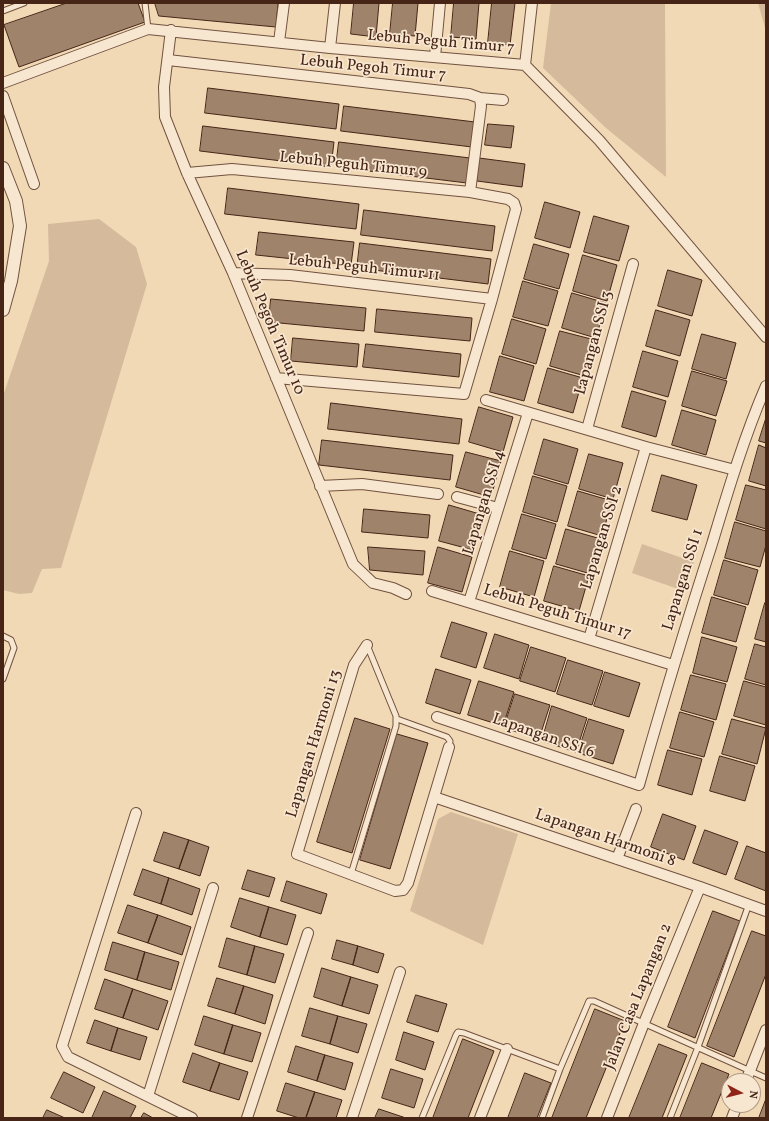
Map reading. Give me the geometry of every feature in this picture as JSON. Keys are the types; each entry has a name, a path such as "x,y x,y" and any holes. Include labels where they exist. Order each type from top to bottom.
{"street":[{"path":"279,42 284,3"},
{"path":"330,48 335,3"},
{"path":"434,57 440,3"},
{"path":"525,65 532,3"},
{"name":"Lebuh Peguh Timur 7","path":"3,83 148,29 171,30 330,48 525,65 599,140 766,337"},
{"name":"Lebuh Pegoh Timur 10","path":"171,30 164,87 165,117 188,173 233,273 353,564 373,584 393,588 406,594"},
{"name":"Lebuh Pegoh Timur 7","path":"168,60 469,94 480,98 503,100"},
{"path":"3,96 34,184"},
{"path":"470,192 481,106 480,98"},
{"path":"3,168 16,201 20,226 11,281 3,310"},
{"name":"Lebuh Peguh Timur 9","path":"188,173 232,169 470,192 508,199 514,203 516,209 492,299"},
{"name":"Lapangan SSI 3","path":"587,429 633,264"},
{"name":"Lebuh Peguh Timur 11","path":"233,273 290,276 492,299"},
{"path":"276,378 464,394 492,299"},
{"name":"Lapangan SSI 1","path":"639,785 673,665 735,470 756,409 766,386"},
{"path":"486,400 646,447 735,470"},
{"name":"Lapangan SSI 4","path":"469,602 528,413"},
{"name":"Lapangan SSI 2","path":"589,639 646,447"},
{"path":"320,486 362,484 438,494"},
{"path":"457,497 498,508"},
{"name":"Lebuh Peguh Timur 17","path":"432,591 673,665"},
{"name":"Lapangan Harmoni 13","path":"351,874 297,854 354,665 367,645"},
{"name":"Lapangan SSI 6","path":"437,717 639,785"},
{"path":"351,874 395,891 403,890 408,883 450,747"},
{"name":"Lapangan Harmoni 8","path":"434,797 766,910"},
{"path":"617,859 636,809"},
{"path":"136,813 62,1046 68,1057 192,1118"},
{"name":"Jalan Casa Lapangan 2","path":"607,1118 700,887"},
{"path":"148,1096 213,888"},
{"path":"247,1118 308,933"},
{"path":"352,1118 400,972"},
{"path":"750,1071 766,1030"},
{"path":"480,1118 507,1049"}],"lane":[{"path":"3,11 24,3"},
{"path":"144,3 148,29"},
{"path":"3,636 11,640 14,648 3,679"},
{"path":"351,874 396,726 396,716 367,645"},
{"path":"396,719 447,737 450,741 450,747"},
{"path":"670,1118 698,1047 749,904"},
{"path":"542,1118 560,1069 589,1000 766,1078"},
{"path":"422,1118 458,1032 560,1069"}],"shaded area":[{"path":"551,3 665,3 666,177 606,128 543,68"},
{"path":"758,3 766,3 766,31"},
{"path":"99,219 136,247 147,284 61,568 42,569 32,593 19,594 3,590 3,396 49,261 48,224"},
{"path":"642,544 694,562 684,591 632,573"},
{"path":"451,812 518,834 483,945 410,911 438,819"}],"building":[{"path":"67,3 138,3 145,22 19,67 4,25"},
{"path":"155,3 278,3 276,27 159,16"},
{"path":"354,3 379,3 376,37 351,34"},
{"path":"393,3 418,3 415,36 390,34"},
{"path":"454,3 479,3 476,39 451,37"},
{"path":"492,3 515,3 510,45 488,43"},
{"path":"208,88 339,104 336,129 205,113"},
{"path":"344,106 475,122 472,147 341,131"},
{"path":"488,124 514,126 511,148 485,145"},
{"path":"203,126 334,142 331,167 200,151"},
{"path":"339,142 470,158 467,183 336,167"},
{"path":"479,158 525,164 522,187 477,181"},
{"path":"228,188 359,204 356,229 225,214"},
{"path":"545,202 580,212 570,248 535,238"},
{"path":"364,210 495,226 492,251 361,235"},
{"path":"594,216 629,226 619,261 584,252"},
{"path":"259,232 354,242 351,265 256,255"},
{"path":"360,243 491,259 488,284 357,268"},
{"path":"534,244 569,254 559,289 524,279"},
{"path":"583,255 617,265 607,301 573,291"},
{"path":"668,270 702,280 692,316 658,306"},
{"path":"523,281 558,291 548,326 513,317"},
{"path":"572,293 606,303 596,338 562,328"},
{"path":"271,299 366,308 364,331 269,322"},
{"path":"377,309 472,318 470,341 375,332"},
{"path":"656,310 690,320 680,356 646,346"},
{"path":"512,319 546,329 536,364 502,354"},
{"path":"560,331 595,340 585,376 550,366"},
{"path":"702,334 736,343 726,379 692,369"},
{"path":"293,338 359,344 357,367 291,361"},
{"path":"366,344 461,354 459,377 363,367"},
{"path":"643,351 678,361 668,397 633,387"},
{"path":"500,356 534,366 524,401 490,392"},
{"path":"548,368 583,378 573,413 538,403"},
{"path":"692,371 727,381 716,416 682,406"},
{"path":"632,391 666,401 656,437 622,427"},
{"path":"331,403 462,419 459,444 328,429"},
{"path":"479,407 513,417 503,452 469,442"},
{"path":"682,410 716,420 706,455 672,445"},
{"path":"766,418 766,443 759,441"},
{"path":"544,439 578,449 568,484 534,474"},
{"path":"322,440 453,455 450,480 319,465"},
{"path":"759,445 766,448 766,486 749,481"},
{"path":"466,452 501,461 491,497 456,487"},
{"path":"589,454 623,463 613,499 579,489"},
{"path":"662,475 697,485 687,520 652,511"},
{"path":"533,476 567,486 557,522 523,512"},
{"path":"746,485 766,490 766,529 736,520"},
{"path":"578,491 612,501 602,536 568,526"},
{"path":"449,505 483,515 473,550 439,541"},
{"path":"364,509 430,515 428,538 362,532"},
{"path":"522,514 556,524 546,559 512,549"},
{"path":"735,522 766,531 766,545 760,567 725,558"},
{"path":"566,529 601,539 591,574 556,564"},
{"path":"368,547 425,551 423,575 370,570"},
{"path":"438,547 472,557 462,592 428,583"},
{"path":"510,551 544,561 534,597 500,587"},
{"path":"724,560 758,570 748,605 714,595"},
{"path":"554,566 589,576 579,611 544,601"},
{"path":"712,597 746,607 736,642 702,633"},
{"path":"765,603 766,604 766,642 755,639"},
{"path":"452,622 487,633 476,668 441,657"},
{"path":"495,634 529,645 519,679 484,668"},
{"path":"702,637 737,647 727,682 693,673"},
{"path":"755,644 766,647 766,685 745,679"},
{"path":"531,647 566,658 555,692 520,681"},
{"path":"568,660 603,671 592,705 557,694"},
{"path":"436,669 471,680 460,714 426,703"},
{"path":"605,672 640,683 629,717 594,706"},
{"path":"691,675 726,684 716,720 681,710"},
{"path":"479,681 514,692 503,726 468,715"},
{"path":"744,681 766,687 766,725 734,716"},
{"path":"515,694 550,705 539,739 504,728"},
{"path":"552,706 587,718 576,752 542,741"},
{"path":"680,712 714,722 704,757 670,748"},
{"path":"355,718 390,729 352,853 317,842"},
{"path":"589,719 624,730 613,764 578,753"},
{"path":"732,719 766,728 757,764 722,754"},
{"path":"397,734 428,743 390,869 360,860"},
{"path":"668,750 702,759 692,795 658,785"},
{"path":"720,756 755,766 745,801 710,791"},
{"path":"663,814 696,826 684,860 651,847"},
{"path":"705,830 738,842 726,875 693,863"},
{"path":"164,832 189,840 179,869 154,861"},
{"path":"189,840 209,847 200,876 179,869"},
{"path":"747,846 766,853 766,891 735,879"},
{"path":"143,869 169,878 161,904 134,895"},
{"path":"248,870 275,878 269,897 242,889"},
{"path":"169,878 200,889 192,915 161,904"},
{"path":"287,881 327,894 321,914 281,901"},
{"path":"240,898 269,907 260,937 231,927"},
{"path":"128,905 158,915 148,943 118,933"},
{"path":"269,907 296,915 287,945 260,937"},
{"path":"713,911 740,921 695,1038 668,1027"},
{"path":"158,915 191,927 182,955 148,943"},
{"path":"752,931 766,936 766,974 734,1057 707,1046"},
{"path":"227,938 255,946 247,975 219,967"},
{"path":"337,940 358,946 353,965 332,959"},
{"path":"113,942 145,952 137,980 105,970"},
{"path":"255,946 284,954 275,983 247,975"},
{"path":"358,946 384,954 378,973 353,965"},
{"path":"145,952 179,962 171,990 137,980"},
{"path":"322,968 351,977 342,1006 314,997"},
{"path":"351,977 378,985 369,1014 342,1006"},
{"path":"217,978 244,986 235,1014 208,1006"},
{"path":"105,979 133,989 123,1018 95,1009"},
{"path":"244,986 273,995 265,1024 235,1014"},
{"path":"133,989 168,1001 158,1030 123,1018"},
{"path":"416,995 447,1004 438,1032 407,1022"},
{"path":"310,1008 338,1016 330,1044 302,1036"},
{"path":"595,1009 625,1021 586,1118 552,1118"},
{"path":"204,1016 233,1025 224,1054 195,1045"},
{"path":"338,1016 367,1024 358,1053 330,1044"},
{"path":"95,1020 118,1028 111,1051 87,1043"},
{"path":"233,1025 261,1033 252,1062 224,1054"},
{"path":"118,1028 147,1037 140,1060 111,1051"},
{"path":"404,1032 434,1042 425,1070 396,1060"},
{"path":"463,1039 494,1051 468,1118 433,1118"},
{"path":"659,1044 687,1055 662,1118 629,1118"},
{"path":"296,1046 325,1055 317,1081 288,1072"},
{"path":"193,1053 220,1063 210,1091 183,1082"},
{"path":"325,1055 353,1063 345,1090 317,1081"},
{"path":"220,1063 248,1072 239,1100 210,1091"},
{"path":"702,1063 727,1073 721,1073 721,1094 711,1118 680,1118"},
{"path":"391,1069 423,1079 414,1108 382,1098"},
{"path":"64,1072 95,1087 83,1113 51,1098"},
{"path":"525,1073 551,1083 537,1118 508,1118"},
{"path":"286,1083 315,1092 306,1118 299,1118 277,1111"},
{"path":"104,1091 136,1106 130,1118 92,1118"},
{"path":"315,1092 342,1100 336,1118 306,1118"},
{"path":"766,1099 766,1118 759,1118"},
{"path":"379,1109 406,1118 375,1118"},
{"path":"47,1110 65,1118 43,1118"},
{"path":"144,1113 153,1118 141,1118"}]}
